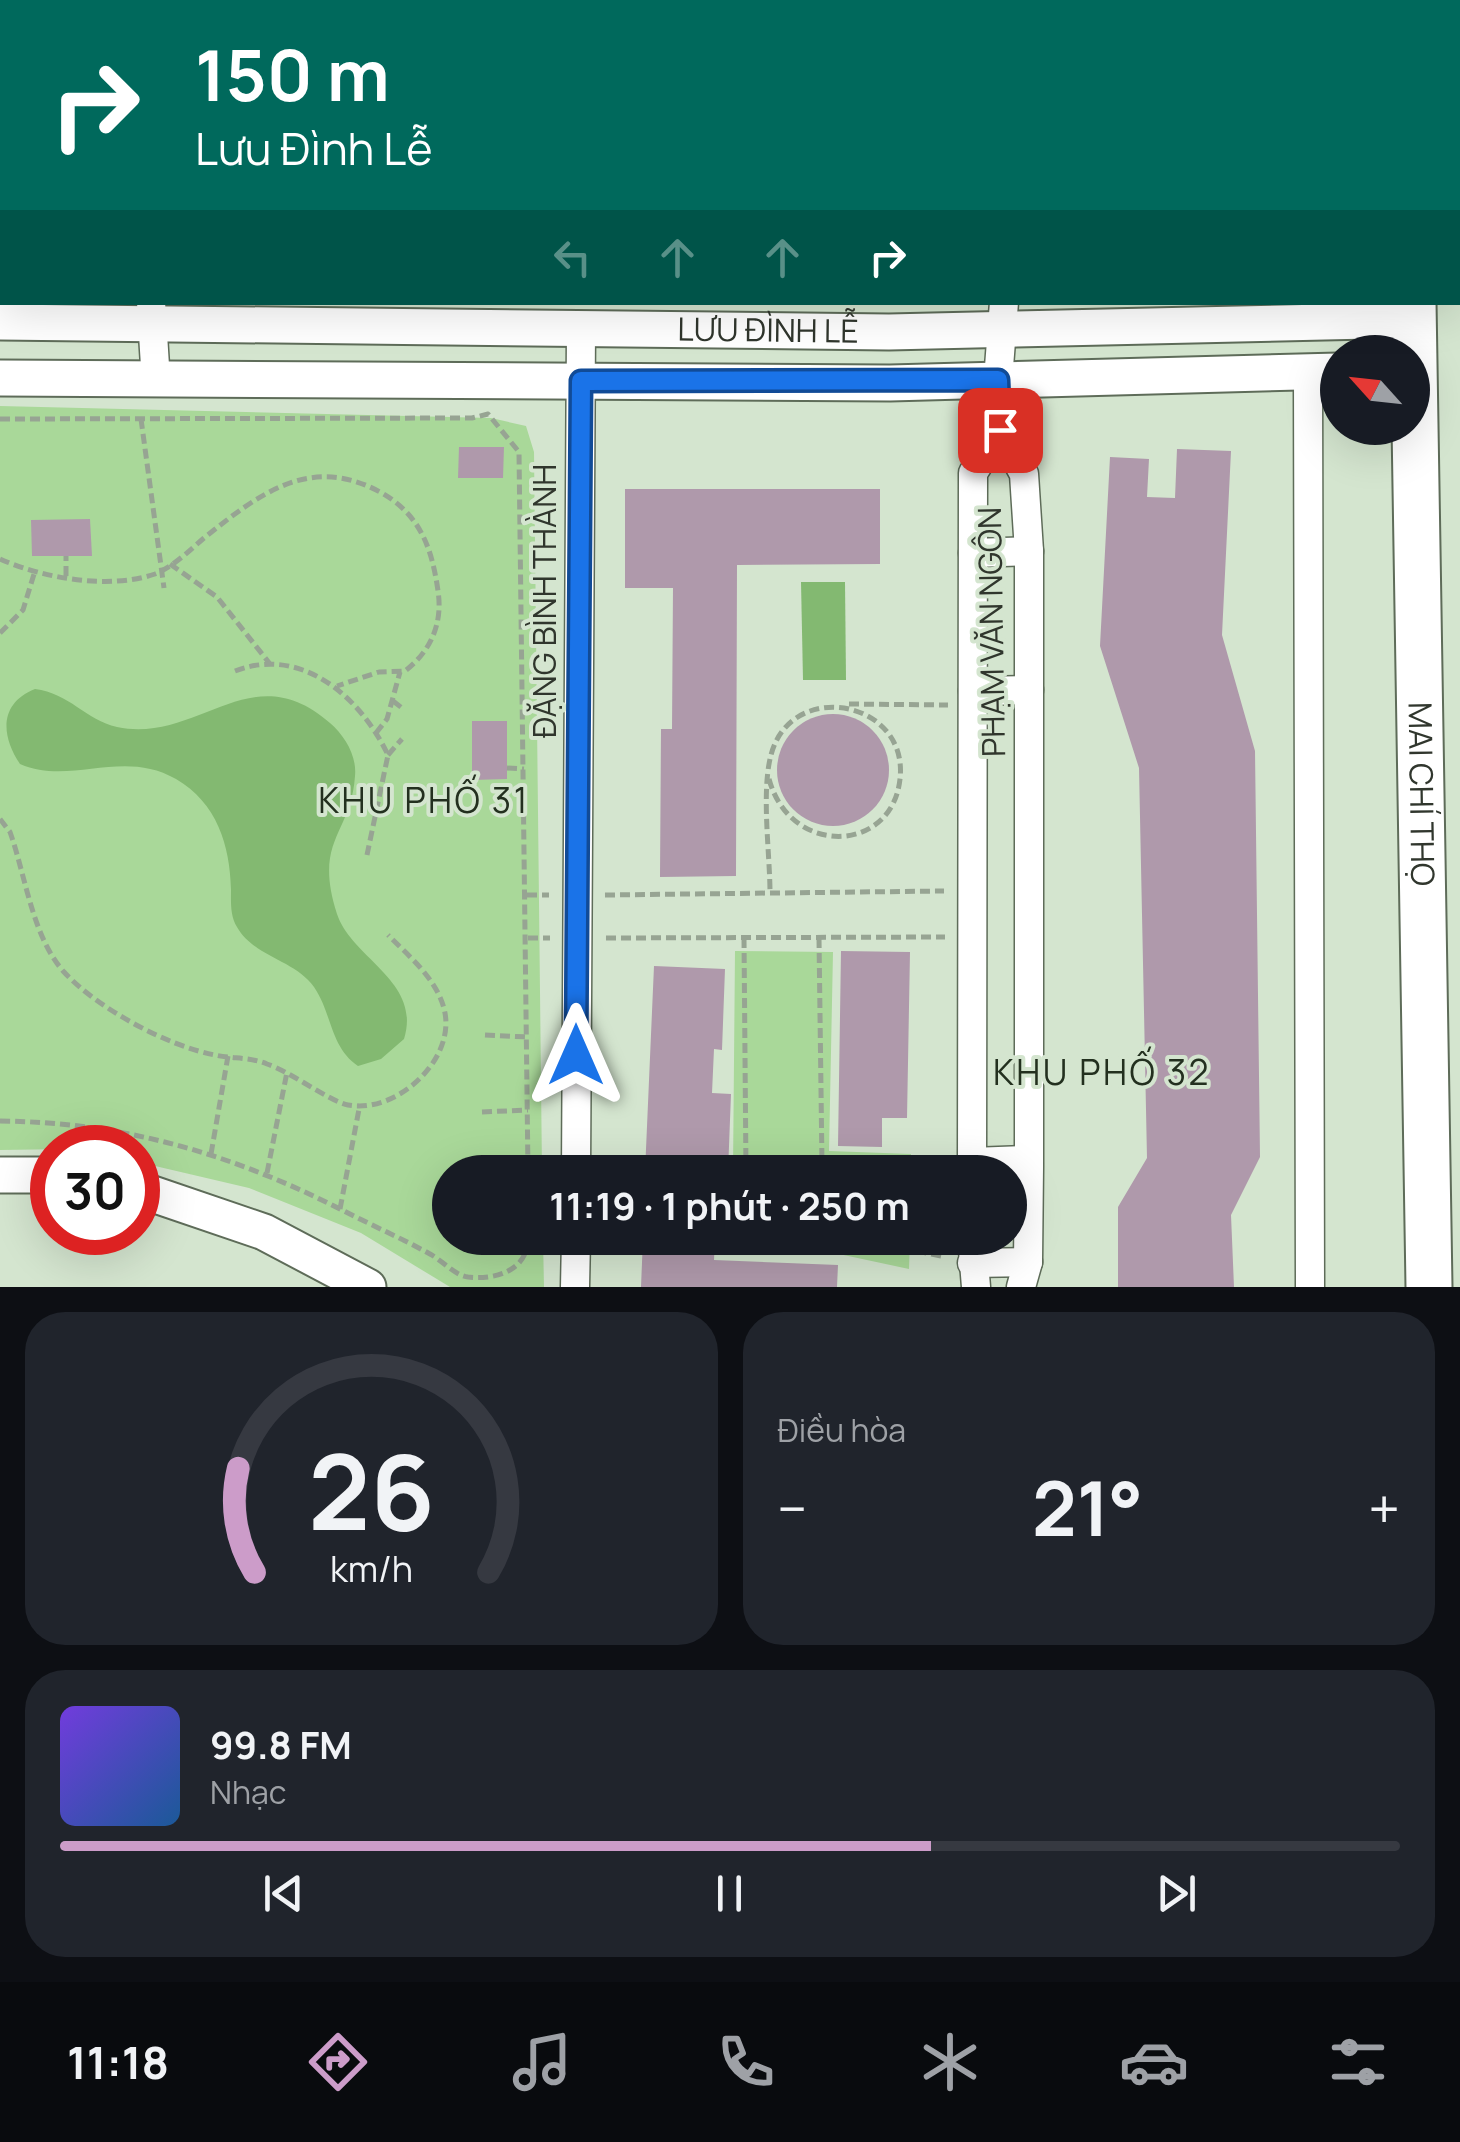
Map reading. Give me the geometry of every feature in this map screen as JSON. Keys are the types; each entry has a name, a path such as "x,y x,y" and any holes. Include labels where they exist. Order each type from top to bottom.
{"main road":[{"name":"MAI CHÍ THỌ","path":"1414,445 1429,1287"}],"street":[{"name":"LƯU ĐÌNH LỄ","path":"0,322 151,315 582,329 1004,315 1413,311"},
{"path":"151,315 156,382"},
{"path":"1000,430 998,380 1004,315"},
{"name":"ĐẶNG BÌNH THÀNH","path":"576,1155 582,329"},
{"name":"LƯU ĐÌNH LỄ","path":"0,378 156,382 998,380 1320,372"},
{"name":"PHẠM VĂN NGÔN","path":"972,1155 973,473 1000,430 1024,474 1029,552 1028,1160 1024,1275"},
{"path":"1310,1287 1322,445"},
{"path":"973,553 1029,552"},
{"path":"973,698 1029,690"},
{"path":"0,1175 30,1174"},
{"path":"160,1197 264,1232 368,1287"},
{"path":"575,1287 576,1255"},
{"path":"974,1262 1024,1275"}],"path":[{"path":"0,419 472,418 488,414 519,452 528,1155"},
{"path":"141,419 158,573 164,588"},
{"path":"0,559 34,574 126,580 158,573 276,488 324,474 367,485 415,518 436,576 440,610 436,632 414,664 337,686"},
{"path":"66,556 66,576"},
{"path":"170,564 217,597 270,664"},
{"path":"0,633 22,610 34,574"},
{"path":"235,671 270,664 311,674 337,686 388,755"},
{"path":"376,734 393,701 400,671"},
{"path":"770,893 770,756 779,735 804,714 836,704 973,698"},
{"path":"393,701 402,708"},
{"path":"769,778 780,808 803,830 844,837 881,818 900,780 900,758 892,737 877,720 858,709 836,704"},
{"path":"367,855 388,755 402,739"},
{"path":"507,768 525,769"},
{"path":"0,819 10,832 46,948 66,975 134,1026 288,1072 346,1104 387,1102 422,1077 434,1062 446,1021 427,976 388,935"},
{"path":"527,895 973,890"},
{"path":"819,937 822,1155"},
{"path":"528,938 973,937"},
{"path":"744,938 746,1155"},
{"path":"485,1036 528,1037"},
{"path":"212,1154 228,1056"},
{"path":"268,1172 288,1072"},
{"path":"340,1209 360,1104"},
{"path":"482,1112 528,1110"},
{"path":"0,1121 100,1126 268,1172 434,1256 462,1276 494,1279 518,1265 522,1255"},
{"path":"940,1255 974,1262"}],"shaded area":[{"path":"0,406 491,418 526,426 534,452 542,1155 432,1155 432,1255 543,1255 544,1287 450,1287 361,1233 249,1188 160,1167 160,1125 30,1125 30,1150 0,1150"},
{"path":"801,582 845,582 846,680 803,680"},
{"path":"35,689 58,696 117,727 146,729 174,724 250,698 275,696 302,704 330,723 349,747 355,769 352,796 331,853 331,889 345,930 395,986 403,1001 407,1019 404,1039 381,1059 358,1066 342,1049 314,987 296,970 244,937 232,914 224,841 211,813 190,789 156,770 136,767 58,771 20,764 9,742 7,720 15,702"},
{"path":"735,951 833,952 829,1151 911,1155 733,1155"},
{"path":"844,1255 909,1255 909,1269"}],"building":[{"path":"459,447 504,447 503,478 458,478"},
{"path":"1177,449 1231,451 1222,635 1255,751 1260,1157 1231,1215 1234,1287 1118,1287 1118,1207 1147,1158 1139,768 1100,646 1110,457 1149,459 1147,497 1175,498"},
{"path":"625,489 880,489 880,564 737,565 736,876 660,877 661,729 672,729 673,588 625,588"},
{"path":"90,519 92,556 32,556 31,520"},
{"path":"833,714 854,718 872,731 885,749 889,770 885,791 872,809 854,822 833,826 812,822 794,809 781,791 777,770 781,749 794,731 812,718"},
{"path":"472,721 507,721 507,779 472,780"},
{"path":"841,951 910,952 907,1118 882,1118 882,1147 838,1146"},
{"path":"654,966 725,969 722,1050 714,1049 712,1093 731,1094 729,1155 646,1155"},
{"path":"642,1255 714,1255 714,1260 838,1265 837,1287 641,1287"}],"district":[{"name":"KHU PHỐ 31","path":"424,801"},
{"name":"KHU PHỐ 32","path":"1102,1073"}],"route":[{"path":"576,1055 581,381 998,380 1000,430"}]}
